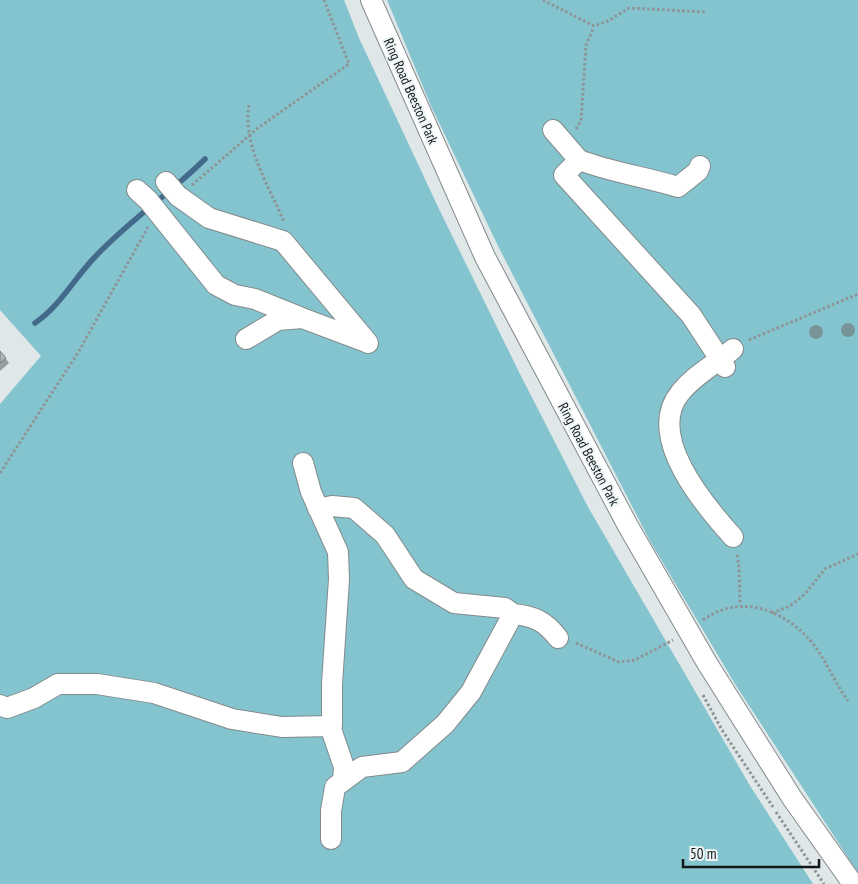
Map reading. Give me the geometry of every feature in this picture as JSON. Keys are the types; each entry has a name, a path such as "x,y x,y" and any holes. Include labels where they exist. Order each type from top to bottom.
{"street":[{"name":"Ring Road Beeston Park","path":"371,0 485,257 628,526 708,663 787,790 853,884"},
{"path":"700,166 698,171 678,187 650,178 604,170 566,145 564,174 692,315 726,359 679,394 670,411 669,423 675,451 687,478 708,508 733,537"},
{"path":"137,190 148,200 216,285 235,295 255,299 368,343 282,241 209,218 178,196 166,182"},
{"path":"246,339 278,320 302,318"},
{"path":"303,463 318,509 338,552 339,579 330,726 344,767 343,780"},
{"path":"318,509 332,506 354,508 385,535 414,579 454,603 505,608 513,614 531,616 547,624 558,638"},
{"path":"331,839 331,811 335,787 362,767 402,762 445,724 471,692 513,614"},
{"path":"0,705 7,708 34,698 58,684 97,684 154,693 232,719 282,727 330,726"}],"path":[{"path":"324,0 328,11"},
{"path":"543,0 594,26 608,21 629,8 706,12"},
{"path":"566,145 581,121 586,45 594,26"},
{"path":"249,104 246,119 259,165 287,228"},
{"path":"726,359 770,330 858,294"},
{"path":"733,537 739,567 740,606"},
{"path":"772,613 790,606 806,594 825,570 858,554"}],"shaded area":[{"path":"0,0 344,0 359,38 439,209 588,507 749,784 813,884 0,884 0,404 41,356 0,310"},
{"path":"387,0 858,0 858,873 735,684 650,541 499,248 431,106"}],"building":[{"path":"0,351 6,358 0,363"}],"waterway":[{"path":"35,323 52,309 86,266 107,245 205,159"}]}
